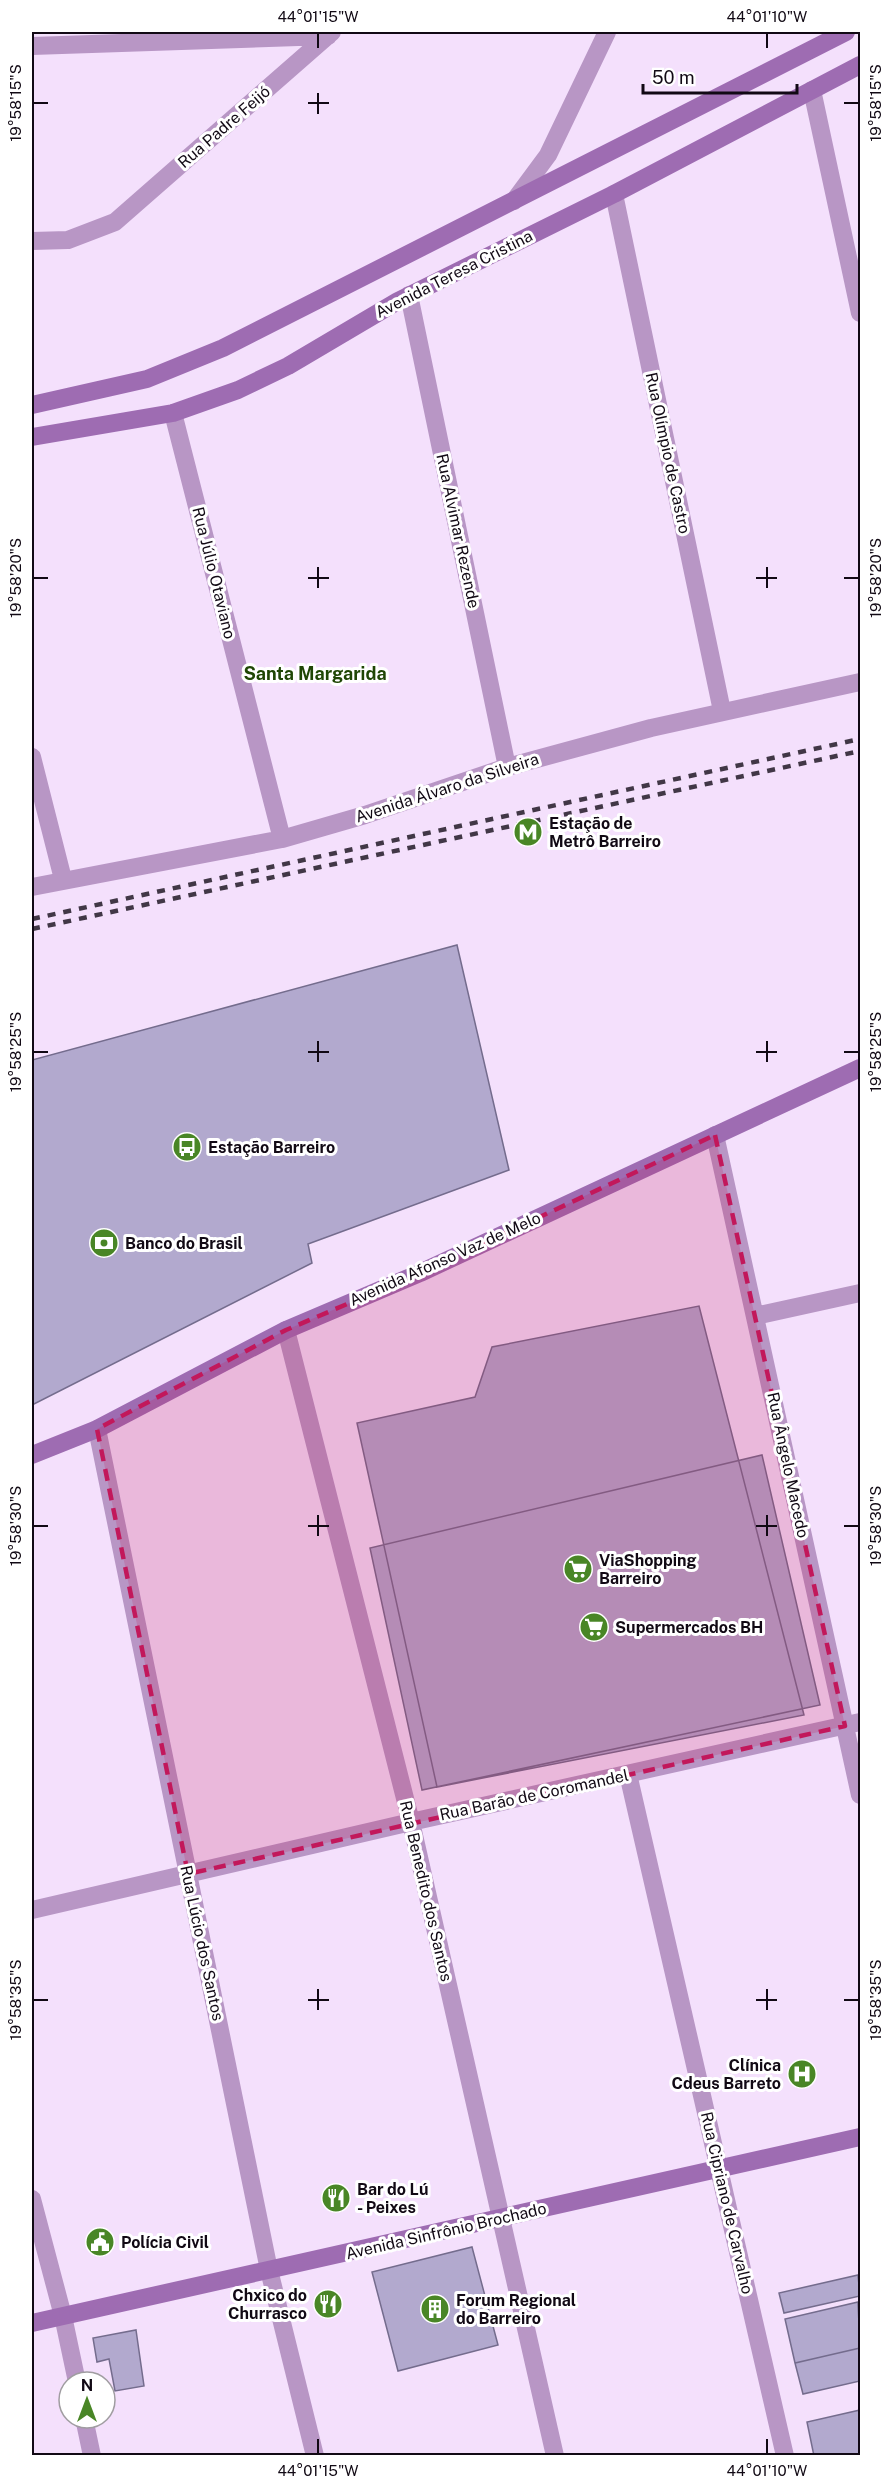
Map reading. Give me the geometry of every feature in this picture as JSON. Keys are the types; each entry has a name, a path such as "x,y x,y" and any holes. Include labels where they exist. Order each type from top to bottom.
{"main road":[{"path":"32,405 147,380 223,348 846,32"},
{"name":"Avenida Teresa Cristina","path":"32,437 173,413 238,390 288,366 409,295 614,195 861,65"},
{"name":"Avenida Afonso Vaz de Melo","path":"32,1455 97,1429 286,1330 420,1273 861,1068"},
{"name":"Avenida Sinfrônio Brochado","path":"32,2323 861,2137"}],"street":[{"path":"514,201 548,154 607,32"},
{"path":"32,46 330,34"},
{"name":"Rua Padre Feijó","path":"32,241 68,240 115,222 330,34"},
{"path":"812,90 861,313"},
{"name":"Rua Olímpio de Castro","path":"614,195 722,711"},
{"name":"Rua Alvimar Rezende","path":"409,295 507,767"},
{"name":"Rua Júlio Otaviano","path":"173,413 282,839"},
{"name":"Avenida Álvaro da Silveira","path":"32,887 63,879 282,839 365,815 507,767 722,711 861,682"},
{"path":"32,757 63,879"},
{"name":"Rua Ângelo Macedo","path":"715,1135 755,1316 853,1724 861,1795"},
{"path":"755,1316 861,1293"},
{"name":"Rua Benedito dos Santos","path":"286,1330 411,1822 555,2456"},
{"name":"Rua Lúcio dos Santos","path":"97,1429 269,2270 315,2456"},
{"name":"Rua Barão de Coromandel","path":"32,1910 411,1822 853,1724"},
{"name":"Rua Cipriano de Carvalho","path":"628,1774 785,2456"},
{"path":"32,2199 63,2316 74,2370"},
{"path":"87,2430 92,2456"}],"highlighted area":[{"path":"715,1135 845,1726 188,1874 97,1429 286,1330 420,1273"}],"building":[{"path":"457,945 509,1170 308,1244 312,1263 32,1405 32,1060"},
{"name":"Supermercados BH","path":"699,1306 804,1715 437,1787 357,1423 475,1397 492,1347"},
{"name":"Supermercados BH","path":"762,1455 820,1705 422,1790 370,1548"},
{"name":"Forum Regional do Barreiro","path":"472,2247 498,2345 398,2371 372,2272"},
{"path":"858,2275 860,2296 784,2313 779,2293"},
{"path":"858,2302 860,2348 795,2363 785,2319"},
{"path":"136,2330 144,2386 117,2391 117,2370 111,2370 109,2359 97,2362 93,2338"},
{"path":"860,2348 860,2381 803,2394 795,2363"},
{"path":"860,2410 860,2456 814,2456 807,2422"}],"railway":[{"path":"32,919 860,739"},
{"path":"32,929 860,751"}],"place":[{"name":"Estação de Metrô Barreiro","path":"528,832"},
{"name":"Estação Barreiro","path":"187,1147"},
{"name":"Banco do Brasil","path":"104,1243"},
{"name":"ViaShopping Barreiro","path":"578,1569"},
{"name":"Supermercados BH","path":"594,1627"},
{"name":"Clínica Cdeus Barreto","path":"802,2074"},
{"name":"Bar do Lú - Peixes","path":"336,2198"},
{"name":"Polícia Civil","path":"100,2242"},
{"name":"Chxico do Churrasco","path":"328,2304"},
{"name":"Forum Regional do Barreiro","path":"435,2309"}],"district":[{"name":"Santa Margarida","path":"315,673"}]}
